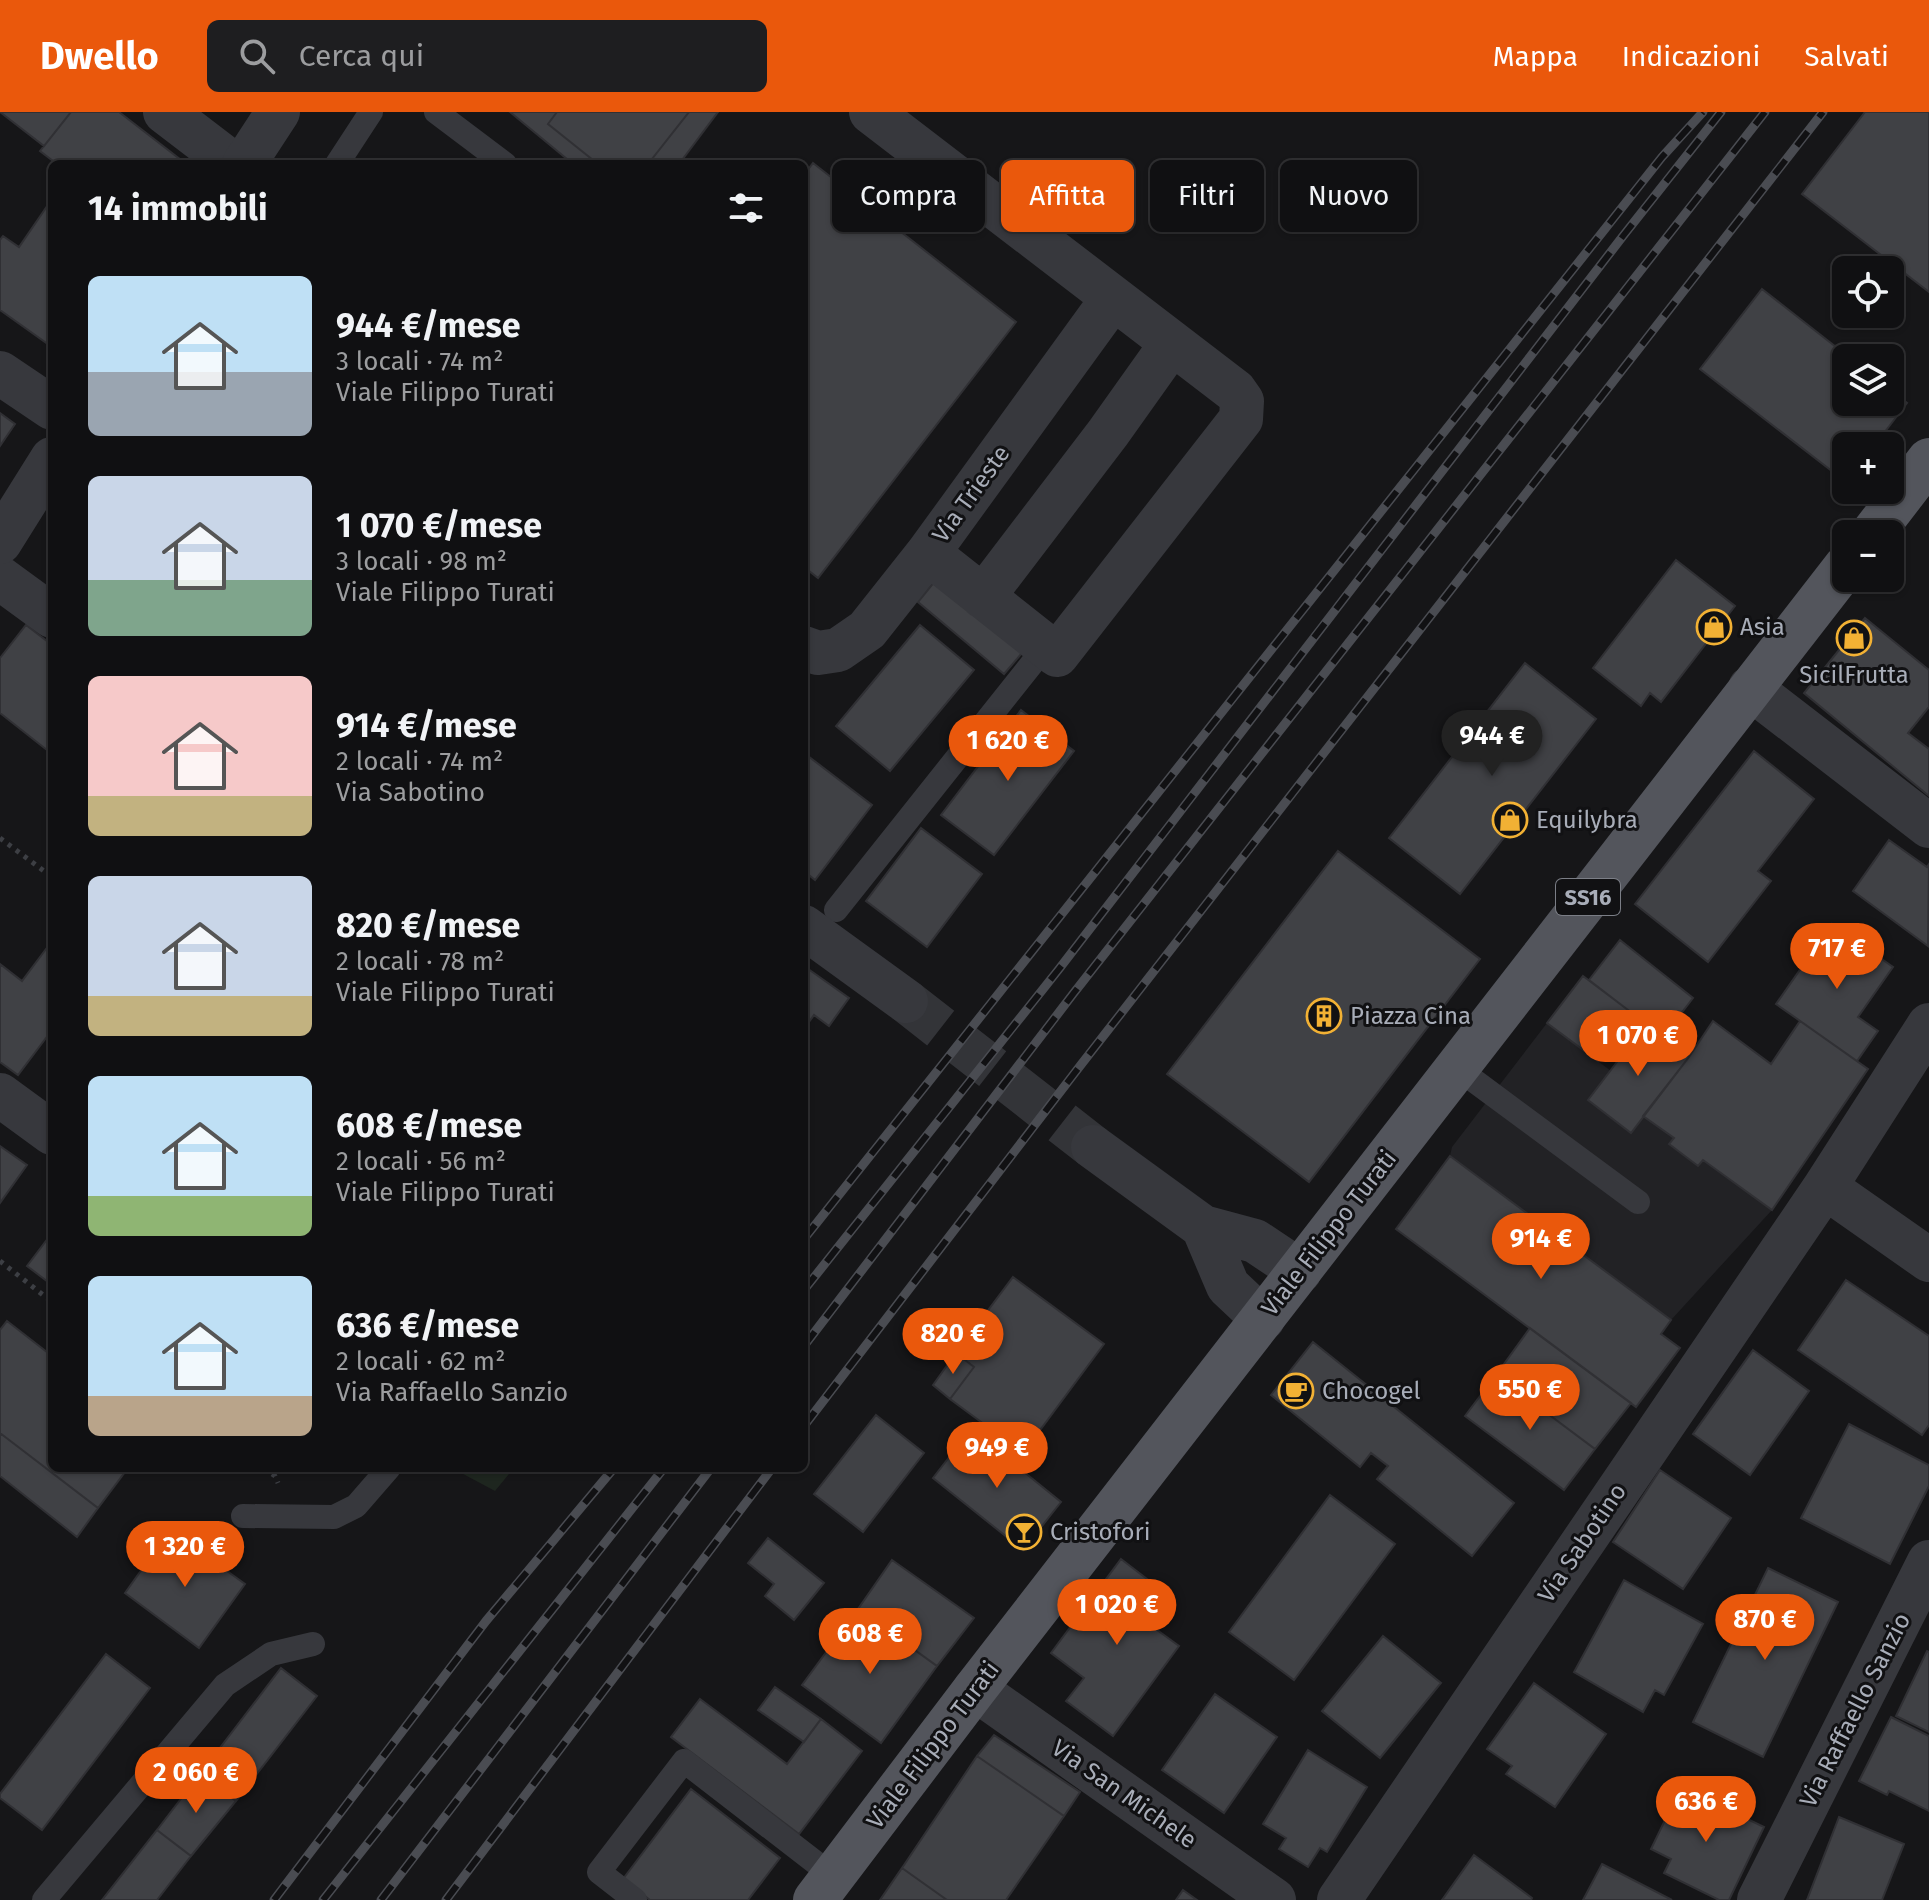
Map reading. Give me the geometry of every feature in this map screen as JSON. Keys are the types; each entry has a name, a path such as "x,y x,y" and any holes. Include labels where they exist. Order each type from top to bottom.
{"main road":[{"path":"1883,520 1929,460"},
{"name":"Viale Filippo Turati","path":"824,1888 1832,584"}],"street":[{"path":"165,112 228,160"},
{"path":"247,160 278,112"},
{"path":"871,112 1235,391 1242,401 1241,419 1057,655 928,553"},
{"name":"Via Trieste","path":"808,649 818,653 838,650 867,630 928,553 1113,298"},
{"path":"983,597 1172,343"},
{"path":"0,373 48,405"},
{"path":"0,542 48,465"},
{"path":"0,578 48,613"},
{"path":"1750,688 1929,826"},
{"path":"820,918 906,1001"},
{"name":"Via Sabotino","path":"1339,1900 1825,1187 1929,1025"},
{"path":"0,1095 48,1130"},
{"path":"1093,1147 1203,1227 1255,1241 1300,1271"},
{"path":"1825,1187 1929,1260"},
{"path":"1203,1227 1228,1286 1263,1319"},
{"name":"Via Raffaello Sanzio","path":"1759,1900 1929,1562"},
{"name":"Via San Michele","path":"975,1689 1274,1900"}],"lane":[{"path":"344,160 371,112"},
{"path":"436,112 500,160"},
{"path":"820,918 1046,646"},
{"path":"1457,1068 1638,1202"},
{"path":"243,1516 334,1517 356,1506 386,1472"},
{"path":"44,1900 225,1685 271,1654 313,1644"},
{"path":"635,1900 599,1872 684,1761 824,1888"}],"path":[{"path":"0,838 48,874"},
{"path":"0,1261 48,1299"}],"shaded area":[{"path":"1547,1023 1611,1071 1588,1100 1630,1133 1643,1116 1674,1138 1669,1145 1698,1166 1703,1160 1772,1210 1671,1320 1450,1156 1452,1147"},
{"path":"459,1472 511,1472 495,1491"}],"building":[{"path":"0,112 71,112 44,146"},
{"path":"71,112 119,112 181,160 52,160 40,151"},
{"path":"510,112 718,112 682,160 568,160"},
{"path":"557,112 689,112 651,160 593,160 548,124"},
{"path":"1865,112 1929,112 1929,292 1904,273 1904,256 1882,256 1802,194"},
{"path":"813,163 832,178 832,232 901,232 1016,322 818,578 808,570 808,170"},
{"path":"48,205 48,344 0,310 0,240 3,236 19,247"},
{"path":"1762,289 1832,344 1832,416 1897,416 1885,432 1832,432 1832,471 1700,369"},
{"path":"0,413 15,424 0,446"},
{"path":"1676,560 1735,606 1661,702 1650,693 1641,706 1593,668"},
{"path":"935,581 1022,653 1004,674 918,602"},
{"path":"1865,618 1929,670 1929,707 1908,733 1929,749 1929,796 1804,693"},
{"path":"26,625 48,642 48,751 0,713 0,658"},
{"path":"920,625 974,670 890,771 836,726"},
{"path":"1525,663 1596,719 1460,894 1389,838"},
{"path":"1021,710 1074,751 994,855 941,815"},
{"path":"1754,751 1814,799 1758,871 1771,881 1708,962 1635,904"},
{"path":"808,756 872,805 815,880 808,874"},
{"path":"921,828 982,874 927,947 866,901"},
{"path":"1889,840 1927,867 1929,864 1928,946 1853,891"},
{"name":"Piazza Cina","path":"1338,851 1480,959 1309,1182 1167,1074"},
{"path":"1832,924 1893,967 1858,1017 1878,1031 1857,1061 1776,1004"},
{"path":"1620,940 1693,998 1663,1037 1589,980"},
{"path":"48,946 48,1035 18,1075 0,1062 0,964 22,981"},
{"path":"808,969 849,998 829,1026 814,1015 808,1023"},
{"path":"1583,976 1632,1013 1598,1061 1547,1023"},
{"path":"1713,1021 1771,1064 1800,1021 1868,1069 1772,1210 1703,1160 1698,1166 1669,1144 1674,1138 1643,1116"},
{"path":"1646,1024 1689,1057 1631,1133 1588,1100"},
{"path":"0,1146 27,1165 0,1203"},
{"path":"1450,1156 1671,1320 1661,1334 1680,1348 1636,1407 1396,1229"},
{"path":"48,1238 48,1282 27,1266"},
{"path":"1013,1277 1104,1344 1023,1453 950,1399 974,1367 956,1353"},
{"path":"1846,1280 1929,1336 1929,1425 1922,1435 1798,1350"},
{"path":"7,1321 48,1353 48,1470 0,1433 0,1330"},
{"path":"1530,1328 1631,1403 1595,1449 1496,1375"},
{"path":"1313,1342 1514,1503 1472,1556 1377,1479 1388,1466 1371,1453 1360,1467 1271,1395"},
{"path":"1753,1350 1809,1391 1750,1475 1693,1434"},
{"path":"956,1353 974,1367 950,1399 933,1385"},
{"path":"1496,1375 1595,1449 1564,1490 1465,1416"},
{"path":"876,1415 924,1453 863,1532 814,1494"},
{"path":"1849,1424 1929,1465 1929,1486 1890,1564 1801,1518"},
{"path":"971,1429 1061,1502 1023,1550 933,1478"},
{"path":"0,1433 98,1508 77,1537 0,1476"},
{"path":"1660,1470 1731,1518 1683,1589 1613,1542"},
{"path":"51,1472 125,1472 98,1508"},
{"path":"1330,1495 1395,1544 1294,1680 1229,1632"},
{"path":"170,1530 245,1584 199,1648 125,1593"},
{"path":"768,1538 824,1583 794,1620 765,1596 774,1584 748,1563"},
{"path":"1121,1559 1173,1599 1153,1627 1179,1646 1113,1736 1066,1701 1084,1678 1051,1653"},
{"path":"892,1560 974,1618 937,1666 858,1609"},
{"path":"1768,1568 1838,1602 1763,1757 1693,1722"},
{"path":"1624,1580 1703,1624 1664,1695 1655,1690 1643,1712 1574,1672"},
{"path":"858,1609 937,1666 881,1743 802,1685"},
{"path":"1383,1636 1441,1683 1380,1758 1322,1711"},
{"path":"1929,1652 1929,1732 1896,1716"},
{"path":"106,1654 150,1688 42,1830 0,1798 0,1794"},
{"path":"281,1668 317,1696 236,1801 200,1774"},
{"path":"1534,1683 1606,1734 1555,1807 1506,1774 1512,1766 1487,1749"},
{"path":"775,1687 821,1719 804,1742 758,1710"},
{"path":"1215,1694 1277,1737 1224,1813 1162,1770"},
{"path":"700,1699 787,1764 821,1719 862,1751 799,1834 671,1737"},
{"path":"1891,1717 1929,1736 1929,1811 1889,1791 1887,1795 1859,1781"},
{"path":"994,1735 1080,1792 1064,1816 977,1756"},
{"path":"1308,1750 1367,1787 1327,1852 1320,1848 1308,1867 1279,1849 1286,1838 1263,1824"},
{"path":"977,1756 1064,1816 1006,1900 947,1900 902,1868"},
{"path":"200,1774 236,1801 191,1856 157,1830"},
{"path":"1681,1787 1764,1827 1729,1900 1719,1900 1664,1873 1671,1859 1651,1849"},
{"path":"691,1789 780,1858 748,1900 650,1900 623,1879"},
{"path":"1839,1817 1904,1844 1882,1900 1807,1900"},
{"path":"157,1830 191,1856 157,1900 102,1900"},
{"path":"1474,1855 1532,1898 1531,1900 1442,1900"},
{"path":"1602,1864 1672,1900 1583,1900"},
{"path":"902,1868 947,1900 880,1900"},
{"path":"1183,1890 1197,1900 1176,1900"}],"tunnel":[{"path":"906,1001 1093,1147"}],"railway":[{"path":"808,1234 1662,157 1703,112"},
{"path":"808,1285 1059,969 1721,112"},
{"path":"808,1341 1073,994 1765,112"},
{"path":"808,1421 1080,1066 1823,112"},
{"path":"274,1900 486,1621 611,1472"},
{"path":"323,1900 661,1472"},
{"path":"381,1900 708,1472"},
{"path":"446,1900 769,1472"}],"place":[{"name":"Asia","path":"1714,627"},
{"name":"SicilFrutta","path":"1854,638"},
{"name":"Equilybra","path":"1510,820"},
{"name":"Piazza Cina","path":"1324,1016"},
{"name":"Chocogel","path":"1296,1391"},
{"name":"Cristofori","path":"1024,1532"}]}
